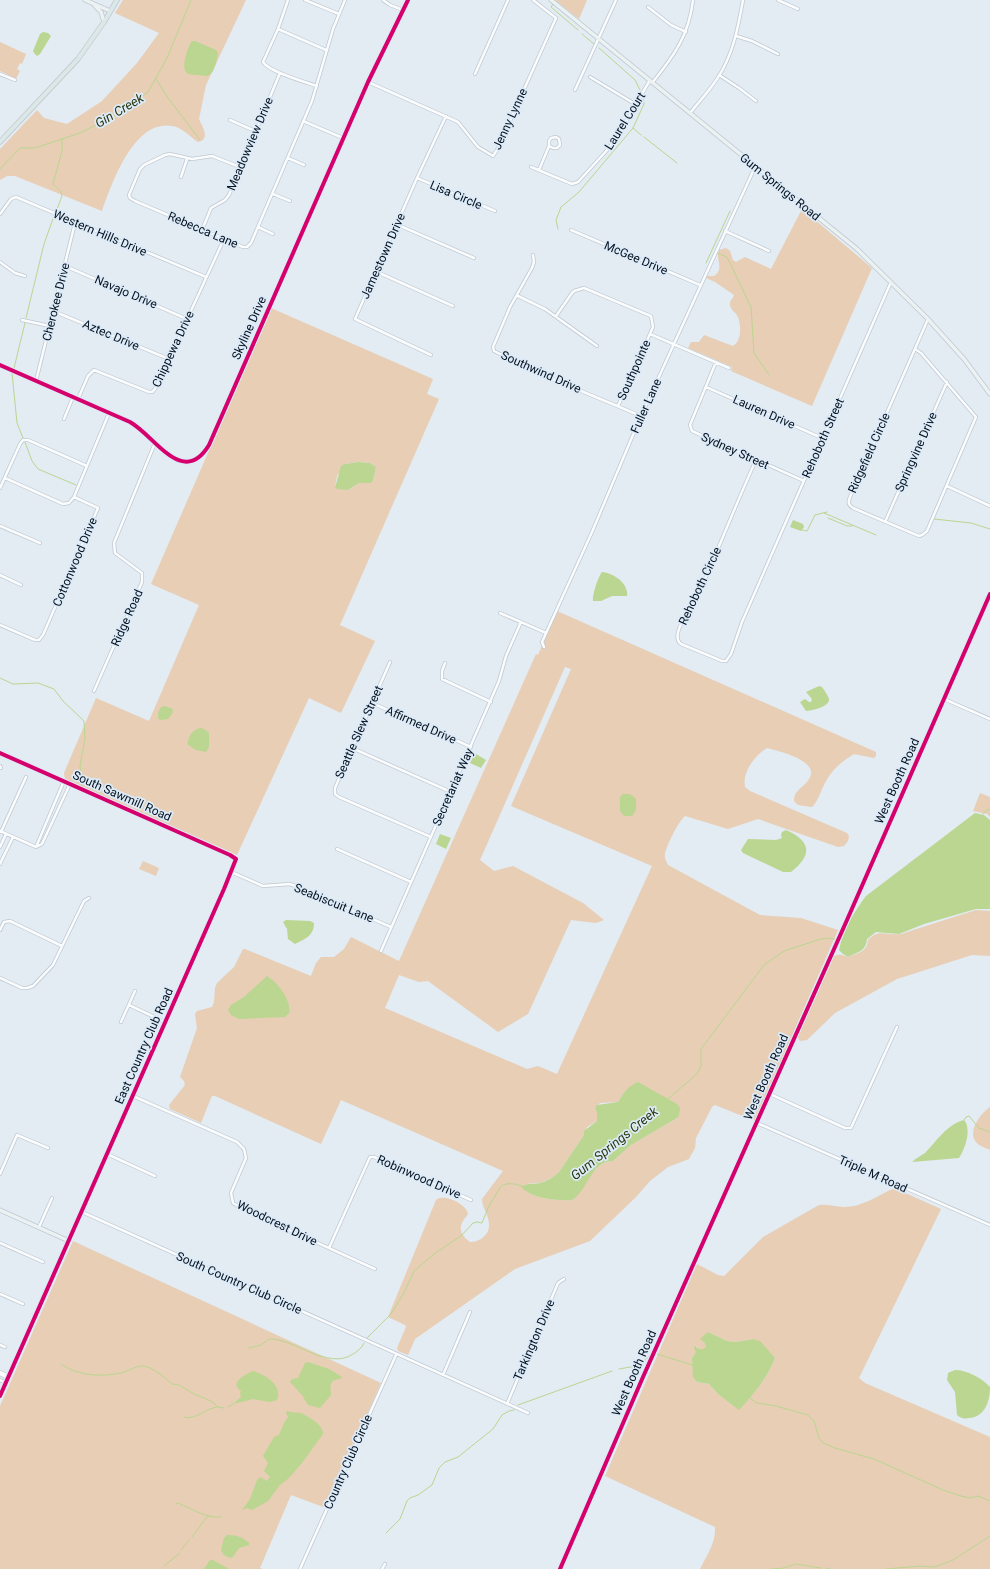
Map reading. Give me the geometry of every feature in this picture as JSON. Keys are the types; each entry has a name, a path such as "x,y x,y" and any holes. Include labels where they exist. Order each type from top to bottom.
{"main road":[{"path":"0,142 78,59 104,22 117,0"}],"street":[{"path":"85,0 110,11"},
{"path":"288,0 278,29 263,62 265,66 317,86"},
{"path":"305,0 339,14"},
{"name":"Rebecca Lane","path":"240,167 212,156 187,159 170,154 158,157 144,165 138,173 129,195 132,200 224,240 247,247 251,243 258,228 303,121 317,86 333,29 346,0"},
{"path":"383,0 403,11"},
{"name":"Skyline Drive","path":"0,365 136,426 175,460 181,462 192,461 200,456 205,451 368,82 408,0"},
{"path":"475,74 508,0"},
{"name":"Jenny Lynne","path":"368,82 458,122 478,147 493,156 556,18 533,0"},
{"name":"Gum Springs Road","path":"551,0 857,249 928,319 964,359 990,394"},
{"path":"575,90 616,0"},
{"name":"Laurel Court","path":"531,167 572,184 578,182 619,135 635,104 651,82 672,58 686,32 691,16 693,0"},
{"path":"690,113 719,75 728,58 736,36 743,0"},
{"path":"778,0 798,9"},
{"path":"91,3 101,12 104,22"},
{"path":"648,6 671,25 686,32"},
{"path":"278,29 326,50"},
{"path":"736,36 752,41 778,54"},
{"name":"Meadowview Drive","path":"202,230 211,208 224,200 228,195 280,72"},
{"path":"0,74 15,80"},
{"path":"719,75 756,101"},
{"path":"590,77 635,104"},
{"name":"Jamestown Drive","path":"432,355 356,319 417,178 446,116"},
{"path":"230,120 255,131"},
{"path":"303,121 343,138"},
{"path":"539,170 549,146 549,141 551,138 556,137 559,139 560,145 557,148 549,146"},
{"path":"288,158 304,165"},
{"path":"181,176 187,159"},
{"name":"Fuller Lane","path":"544,647 542,642 596,525 641,416 755,167"},
{"name":"Lisa Circle","path":"417,178 495,211"},
{"path":"272,194 290,201"},
{"name":"Western Hills Drive","path":"0,214 11,200 16,197 206,277"},
{"name":"Cherokee Drive","path":"36,381 75,223"},
{"path":"397,225 474,258"},
{"path":"258,228 273,234"},
{"name":"McGee Drive","path":"571,230 700,285"},
{"path":"725,230 769,251"},
{"name":"Chippewa Drive","path":"78,399 88,376 94,370 149,392 152,392 155,389 224,240"},
{"name":"Southwind Drive","path":"533,255 534,262 532,268 518,296 510,307 493,347 494,351 543,374 641,416"},
{"path":"0,262 15,273 25,276"},
{"name":"Navajo Drive","path":"65,266 188,319"},
{"path":"376,272 453,306"},
{"name":"Rehoboth Street","path":"754,593 891,282"},
{"path":"556,316 574,291 584,288 651,316 653,327 650,334 729,368"},
{"path":"518,296 545,309 597,346"},
{"name":"Aztec Drive","path":"53,311 169,359"},
{"name":"Ridgefield Circle","path":"928,319 849,500 849,504 852,508 916,536 922,535 927,531 976,417 947,382"},
{"path":"22,320 50,326"},
{"name":"Southpointe","path":"618,406 650,334"},
{"path":"915,349 921,353 947,382"},
{"name":"Sydney Street","path":"716,362 690,425 692,431 804,481"},
{"name":"Springvine Drive","path":"885,522 947,382"},
{"name":"Lauren Drive","path":"706,387 822,438"},
{"path":"64,420 73,397"},
{"path":"5,478 63,504 69,504 74,497 109,413"},
{"path":"0,488 23,440 28,440 87,466"},
{"name":"Ridge Road","path":"94,691 142,582 142,573 115,553 114,543 155,443"},
{"name":"Rehoboth Circle","path":"754,593 731,654 726,661 718,660 681,644 677,640 677,634 697,597 756,460"},
{"path":"947,486 990,506"},
{"name":"Cottonwood Drive","path":"0,625 32,639 39,640 43,636 98,508 74,497"},
{"path":"0,526 40,543"},
{"path":"0,575 21,585"},
{"name":"West Booth Road","path":"560,1569 646,1370 770,1094 990,594"},
{"path":"500,613 546,633"},
{"name":"Secretariat Way","path":"381,951 471,747 499,681 506,656 521,622"},
{"name":"Seattle Slew Street","path":"390,662 335,788 335,794 339,798 431,838"},
{"path":"446,663 442,671 442,679 490,702"},
{"path":"944,699 990,719"},
{"name":"Affirmed Drive","path":"372,703 471,747"},
{"path":"352,748 451,792"},
{"name":"South Sawmill Road","path":"0,753 236,859"},
{"path":"26,777 1,831 36,847"},
{"path":"36,847 64,781"},
{"path":"36,847 42,844 70,784"},
{"path":"0,847 6,834"},
{"path":"0,864 13,837"},
{"path":"337,849 411,882"},
{"name":"East Country Club Road","path":"0,1396 166,1022 236,859"},
{"name":"Seabiscuit Lane","path":"231,872 263,886 290,884 391,927"},
{"path":"0,978 22,988 33,986 53,965 84,901 89,898"},
{"path":"0,930 4,922 10,921 62,946"},
{"path":"121,1022 135,991"},
{"path":"129,1005 166,1022"},
{"path":"770,1094 849,1129 853,1126 897,1028"},
{"name":"Woodcrest Drive","path":"133,1096 237,1142 244,1149 246,1158 231,1193 233,1203 243,1209 376,1269"},
{"name":"Triple M Road","path":"757,1122 990,1225"},
{"path":"0,1174 17,1135 48,1148"},
{"path":"107,1154 155,1176"},
{"name":"Robinwood Drive","path":"329,1248 370,1157 374,1157 470,1200"},
{"path":"39,1227 52,1198"},
{"path":"0,1210 69,1241"},
{"name":"South Country Club Circle","path":"82,1212 396,1355 528,1413"},
{"path":"0,1243 43,1262"},
{"name":"Tarkington Drive","path":"507,1404 558,1283 564,1279"},
{"path":"0,1294 24,1304"},
{"path":"443,1375 470,1312"},
{"path":"0,1345 5,1347"},
{"name":"Country Club Circle","path":"300,1569 396,1355"},
{"path":"0,1373 8,1377"},
{"path":"0,1380 6,1383"},
{"path":"382,1569 385,1564"}],"shaded area":[{"path":"123,0 246,0 206,85 199,119 204,130 205,136 203,140 198,142 183,130 172,126 158,126 146,132 126,155 102,211 15,176 7,176 0,180 0,149 37,110 44,118 67,124 102,101 137,63 159,33 115,13"},
{"path":"555,0 587,0 579,19"},
{"path":"0,42 26,54 22,64 20,63 17,69 20,71 16,79 0,71"},
{"path":"802,209 872,268 812,406 731,371 732,367 688,348 691,342 699,342 704,335 733,346 736,344 739,337 739,320 730,305 730,301 734,295 715,282 706,278 707,276 714,276 719,270 719,250 726,248 730,251 733,260 736,262 745,257 771,269"},
{"path":"271,308 433,379 427,394 439,399 340,625 375,641 341,713 309,698 237,855 65,780 64,773 96,698 149,721 199,605 151,584","holes":["359,462 370,463 376,467 373,481 371,483 359,483 350,489 335,487 337,476 345,464"]},
{"path":"557,611 876,752 876,756 874,758 854,754 840,764 830,775 812,807 798,805 794,801 797,791 807,782 811,773 809,767 797,758 789,754 767,748 754,759 747,770 745,776 745,787 750,791 847,833 849,836 848,841 844,846 838,847 758,819 728,829 685,816 679,823 665,853 665,858 668,865 760,915 801,918 838,930 755,1121 715,1105 712,1107 696,1138 695,1148 689,1159 668,1167 650,1181 636,1197 590,1241 515,1269 415,1339 408,1355 398,1351 397,1348 406,1327 405,1325 388,1317 436,1200 439,1198 449,1199 459,1203 467,1210 468,1214 461,1225 461,1232 470,1242 477,1241 486,1235 489,1228 489,1221 482,1199 503,1171 341,1100 321,1144 215,1096 212,1096 201,1123 170,1109 169,1105 185,1085 184,1081 180,1077 197,1028 195,1014 197,1011 212,1007 217,983 234,967 243,949 311,976 316,963 321,957 334,957 344,949 351,937 399,961 536,654 538,655","holes":["565,667 571,669 511,806 652,866 557,1074 538,1066 527,1069 385,1008 399,975 419,982 428,981 498,1032 528,1014 571,920 596,923 604,920 583,903 513,866 494,871 480,860","626,1090 677,1118 631,1145 613,1161 600,1165 572,1200 538,1197 522,1187 528,1184 544,1182 559,1172 584,1135 587,1127 597,1121 597,1113 595,1108 600,1103 618,1102"]},
{"path":"980,793 990,797 990,817 987,814 973,811"},
{"path":"143,861 159,868 156,876 139,869"},
{"path":"976,910 990,911 990,956 972,955 897,979 835,1013 807,1040 800,1041 797,1036 833,957 842,955 848,957 861,952 866,947 868,940 876,934 901,934"},
{"path":"990,1107 990,1150 976,1142 973,1133 979,1118"},
{"path":"894,1188 941,1209 859,1378 865,1383 990,1437 990,1569 700,1569 713,1544 715,1527 605,1476 697,1264 718,1275 724,1276 763,1237 819,1205 851,1207 876,1198","holes":["708,1332 727,1341 736,1342 753,1339 775,1358 760,1385 739,1409 718,1394 709,1384 697,1382 692,1358 696,1352 696,1346 703,1350 706,1347 704,1342"]},
{"path":"73,1241 381,1383 326,1508 291,1495 260,1568 263,1569 0,1569 0,1406"}],"water":[{"path":"43,32 48,33 51,36 40,54 37,56 33,51 40,34"},
{"path":"192,41 216,50 218,53 214,69 210,75 190,74 186,72 184,66"},
{"path":"359,462 370,463 376,467 373,481 371,483 359,483 348,490 337,489 335,487 341,466"},
{"path":"793,520 803,524 804,527 801,531 790,527"},
{"path":"602,572 611,574 623,583 627,591 627,596 612,596 601,601 593,601 593,595"},
{"path":"819,686 822,687 827,694 829,702 820,708 806,711 800,702 805,699 811,702 812,699 806,692"},
{"path":"165,706 173,709 172,714 168,719 160,720 158,718 158,713 161,707"},
{"path":"201,728 209,733 209,747 206,752 196,750 188,745 188,739 191,734 195,730"},
{"path":"476,754 486,760 481,768 470,763"},
{"path":"623,794 630,794 636,799 636,810 632,816 624,816 620,811 620,797"},
{"path":"975,813 984,815 990,820 990,909 976,909 924,924 899,934 876,932 867,939 865,946 861,951 848,957 843,954 839,950 843,935 853,915 866,896"},
{"path":"786,830 800,839 806,849 806,854 803,860 791,872 783,872 743,853 741,850 748,839 776,840 782,838 782,832"},
{"path":"440,834 451,838 446,849 436,844"},
{"path":"286,920 310,921 314,923 314,927 311,934 295,944 288,939 287,929 283,922"},
{"path":"267,976 275,982 286,997 289,1013 285,1017 239,1019 231,1015 228,1010 231,1005 244,997"},
{"path":"638,1082 677,1104 680,1108 677,1118 631,1145 613,1161 606,1162 600,1166 582,1190 572,1200 538,1197 521,1187 543,1182 557,1174 584,1135 584,1131 597,1121 597,1113 595,1108 597,1105 618,1102 626,1090"},
{"path":"964,1120 968,1134 959,1158 912,1162 925,1153 947,1129"},
{"path":"708,1332 727,1341 736,1342 753,1339 760,1341 775,1358 760,1386 739,1410 718,1394 709,1384 697,1382 693,1377 692,1358 696,1352 694,1348 695,1346 699,1349 706,1347 704,1342 700,1339"},
{"path":"308,1362 329,1369 342,1377 332,1382 331,1395 320,1408 308,1405 302,1395 290,1382 292,1379 298,1378 305,1363"},
{"path":"955,1370 964,1371 974,1375 990,1387 988,1403 979,1415 964,1418 957,1415 955,1392 947,1380 948,1373"},
{"path":"253,1371 272,1381 277,1390 277,1400 270,1402 253,1399 233,1404 241,1397 241,1391 236,1385 237,1382"},
{"path":"287,1411 300,1413 311,1418 321,1427 323,1434 302,1463 289,1478 280,1485 268,1501 252,1510 247,1508 242,1510 250,1499 257,1480 260,1477 267,1481 270,1477 264,1471 268,1463 263,1456 274,1437 279,1435 288,1417 286,1413"},
{"path":"227,1535 242,1538 249,1543 249,1545 239,1548 232,1558 226,1556 221,1550 224,1538"},
{"path":"210,1560 213,1560 229,1569 204,1569"}],"waterway":[{"name":"Gin Creek","path":"0,169 20,148 35,148 80,133 116,115 148,92 167,58 191,0"},
{"path":"553,4 551,7 578,30"},
{"path":"582,34 594,44"},
{"path":"599,48 635,80 640,90"},
{"path":"156,79 168,98 200,140"},
{"path":"558,229 556,220 561,207 579,192 633,128 644,104 643,96"},
{"path":"633,128 641,135"},
{"path":"644,137 677,163"},
{"path":"56,212 62,196 61,192 53,184 62,151 62,139"},
{"path":"706,263 730,211"},
{"path":"26,318 44,244 54,216"},
{"path":"717,253 727,257 751,307 754,353 769,375"},
{"path":"14,368 25,323"},
{"path":"12,373 17,423 23,438"},
{"path":"25,442 32,461 38,469 76,485"},
{"path":"802,530 807,531 815,515 827,512"},
{"path":"824,513 876,535"},
{"path":"828,518 847,526 852,526"},
{"path":"934,519 971,523 990,529"},
{"path":"0,678 13,684 38,683 54,689 63,701 84,721 85,739 80,765 82,787"},
{"name":"Gum Springs Creek","path":"983,814 990,809"},
{"name":"Gum Springs Creek","path":"668,1099 697,1074 701,1066 701,1049 764,965 784,951 821,939 835,939"},
{"path":"964,1120 969,1116 979,1128 990,1132"},
{"name":"Gum Springs Creek","path":"367,1338 391,1314 405,1291 414,1271 434,1254 461,1236 473,1223 482,1223 488,1208 501,1186 509,1184 522,1186"},
{"path":"249,1348 261,1345 269,1339 279,1340 333,1359 343,1358 353,1354 360,1349 364,1343"},
{"path":"657,1354 692,1365"},
{"path":"619,1369 636,1366 650,1356"},
{"path":"61,1364 75,1371 98,1375 121,1373 138,1366 146,1366 162,1375 172,1384 179,1385 194,1394 211,1401 218,1407 224,1408"},
{"path":"518,1405 612,1371"},
{"path":"750,1398 757,1403 776,1406 808,1415 814,1421 819,1438 823,1443 874,1459 943,1490 970,1498 978,1496 990,1501"},
{"path":"228,1407 233,1404"},
{"path":"184,1417 188,1418 196,1416 217,1407"},
{"path":"386,1533 400,1519 407,1501 432,1485 439,1468 445,1462 458,1457 493,1429 502,1415 514,1410"},
{"path":"176,1504 178,1503 204,1515 221,1517"},
{"path":"192,1537 209,1516"},
{"path":"886,1569 920,1566 935,1567 953,1560 990,1536"},
{"path":"181,1550 190,1539"},
{"path":"164,1566 180,1553"},
{"path":"772,1569 784,1568 796,1564 821,1568"},
{"path":"826,1568 830,1569"}],"cycle path":[{"path":"0,365 130,422 169,455 179,460 189,462 199,457 209,445 368,82 408,0"},
{"path":"560,1569 643,1377 847,920 990,594"},
{"path":"0,753 236,859 0,1396"}]}
